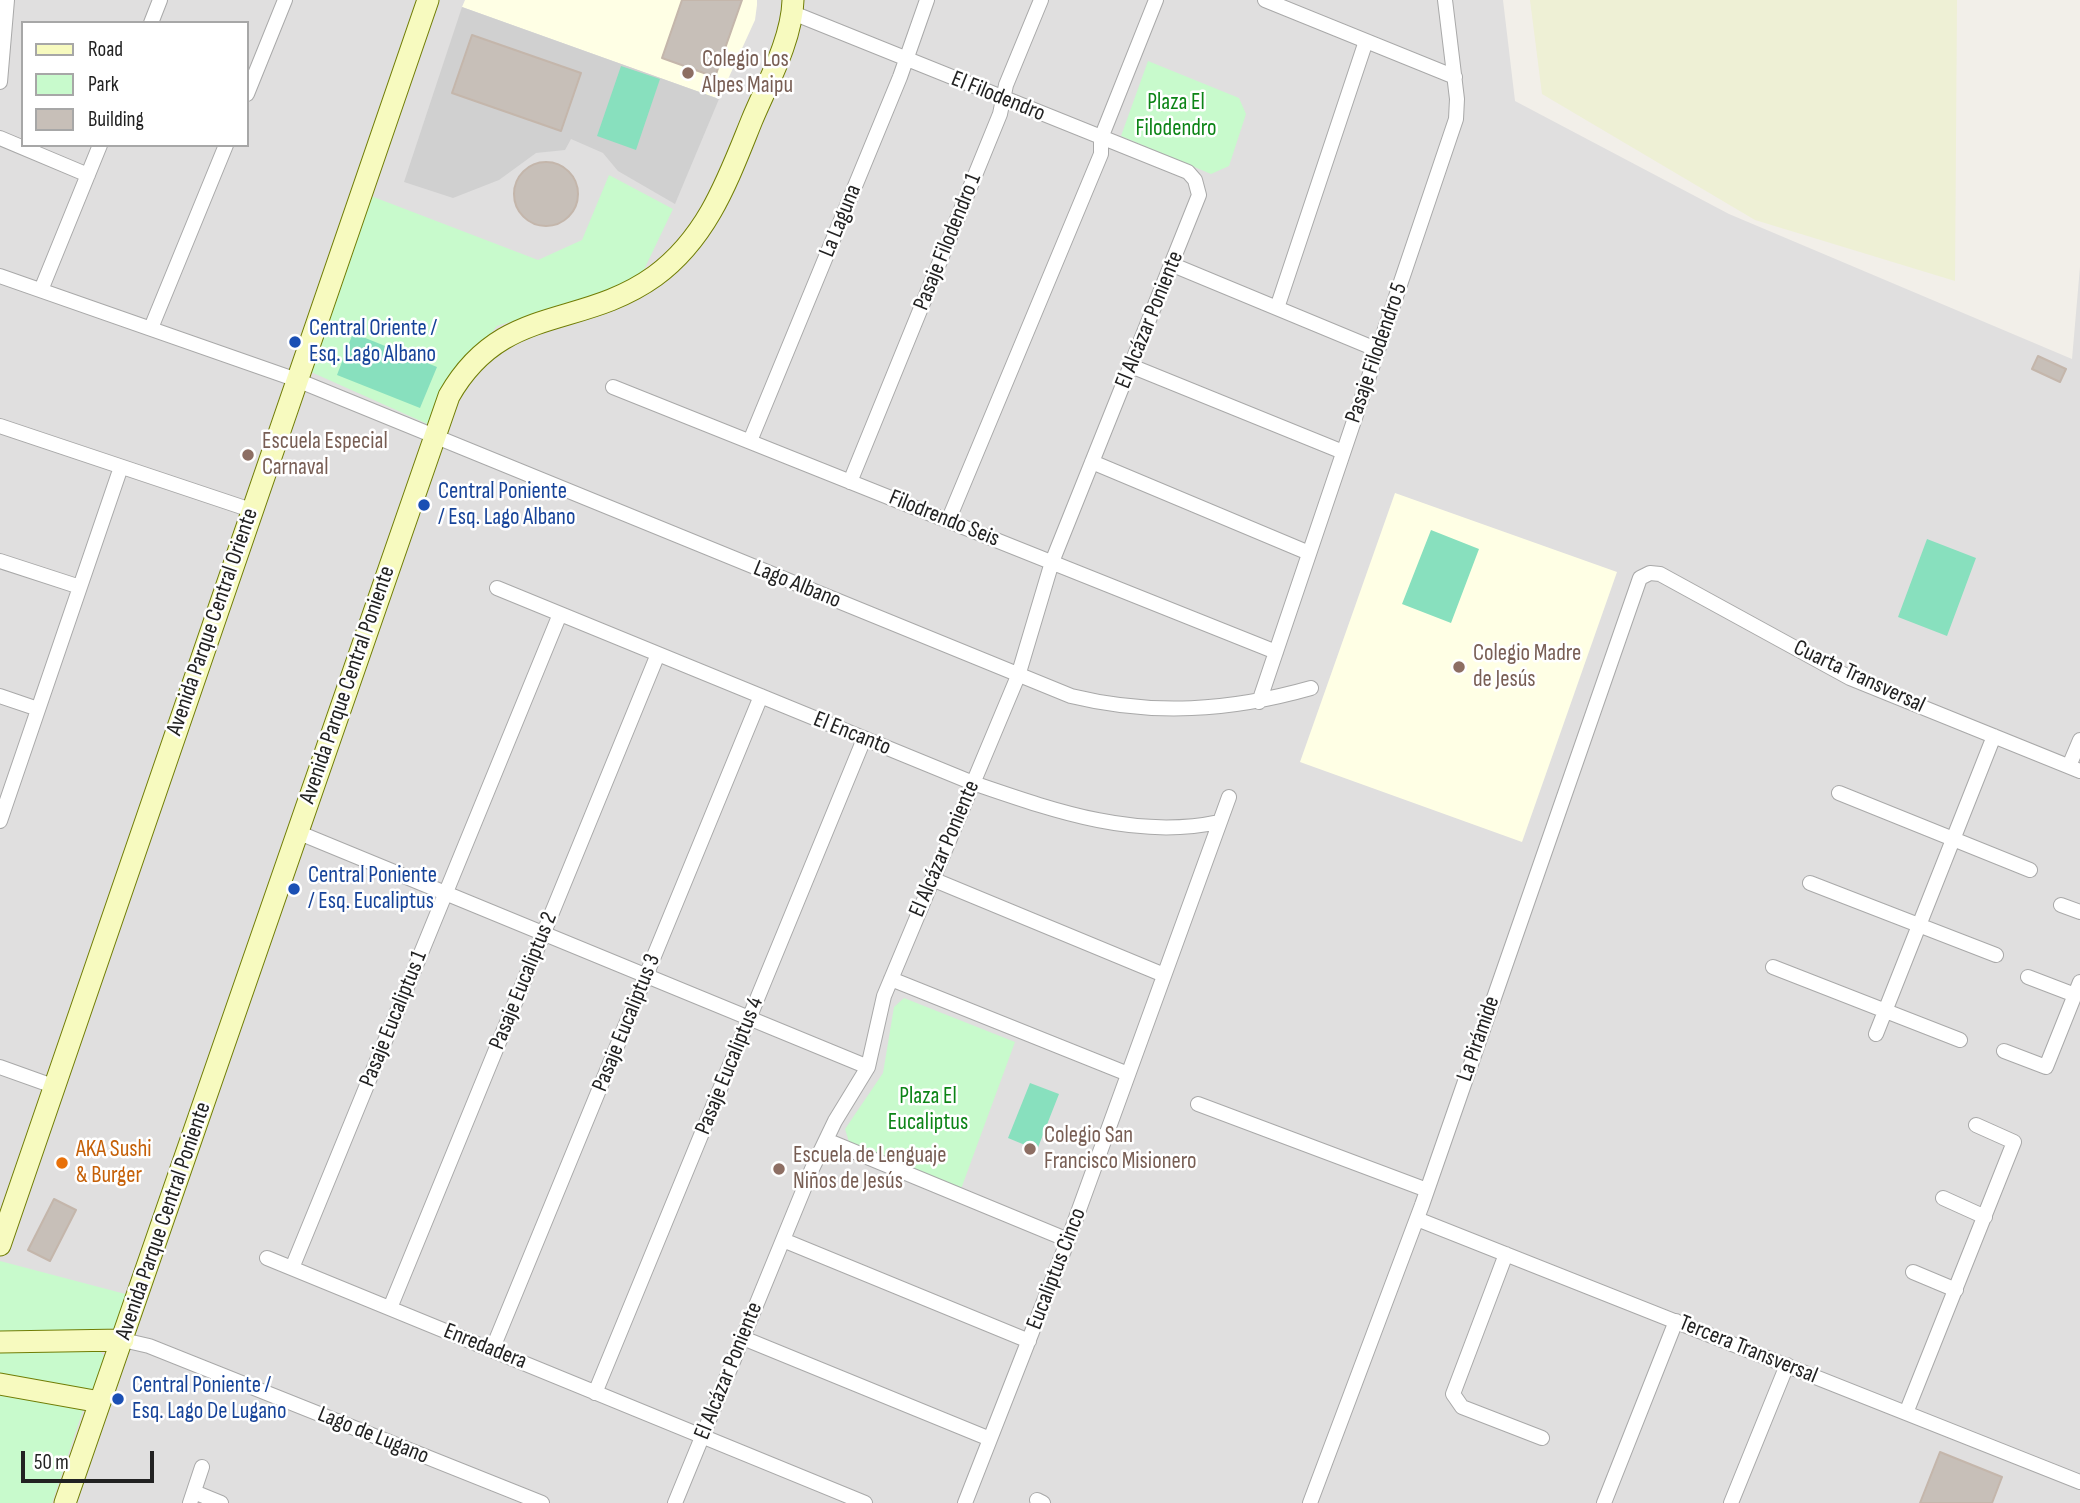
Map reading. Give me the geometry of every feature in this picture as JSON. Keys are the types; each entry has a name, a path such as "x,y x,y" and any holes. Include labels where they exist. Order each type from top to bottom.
{"street":[{"path":"0,82 7,0"},
{"path":"152,21 160,0"},
{"path":"248,92 285,0"},
{"name":"Avenida Parque Central Oriente","path":"0,1245 428,0"},
{"name":"La Laguna","path":"750,442 927,0"},
{"name":"Pasaje Filodendro 1","path":"850,482 1041,0"},
{"path":"948,521 1101,154 1101,138 1156,0"},
{"name":"Pasaje Filodendro 5","path":"1259,702 1456,119 1455,77 1445,0"},
{"path":"1271,1 1455,77"},
{"name":"El Filodendro","path":"793,6 905,59 1188,173 1198,187"},
{"name":"Avenida Parque Central Poniente","path":"65,1503 435,436 455,386 489,347 532,323 595,306 630,291 654,276 690,244 720,198 793,6"},
{"path":"1277,308 1366,41"},
{"path":"0,138 21,147"},
{"path":"21,147 88,175"},
{"path":"41,290 99,147"},
{"path":"151,328 225,147"},
{"name":"El Alcázar Poniente","path":"675,1503 826,1140 868,1067 881,1005 1018,676 1052,562 1198,203 1198,187"},
{"path":"1173,265 1378,350"},
{"name":"Lago Albano","path":"0,276 297,380 1071,696 1129,707 1184,710 1259,702 1311,688"},
{"path":"1131,366 1343,452"},
{"name":"Filodrendo Seis","path":"613,387 1276,652"},
{"path":"0,426 251,510"},
{"path":"1092,462 1309,553"},
{"path":"0,821 121,467"},
{"path":"0,561 80,587"},
{"name":"Cuarta Transversal","path":"1645,575 1660,575 1850,678 2075,769"},
{"name":"La Pirámide","path":"1310,1503 1417,1219 1636,584 1645,575"},
{"name":"El Encanto","path":"497,588 973,783 1056,810 1119,824 1157,827 1219,821"},
{"name":"Pasaje Eucaliptus 1","path":"292,1268 560,614"},
{"name":"Pasaje Eucaliptus 2","path":"390,1308 658,654"},
{"path":"0,696 38,709"},
{"name":"Pasaje Eucaliptus 3","path":"492,1350 761,696"},
{"path":"1876,1034 1994,736"},
{"name":"Pasaje Eucaliptus 4","path":"596,1393 864,739"},
{"path":"2075,769 2080,740"},
{"path":"1839,793 2030,870"},
{"name":"Eucaliptus Cinco","path":"965,1503 1068,1240 1229,797"},
{"path":"297,832 868,1067"},
{"path":"932,879 1164,975"},
{"path":"1810,883 1996,955"},
{"path":"2062,905 2080,912"},
{"path":"1773,967 1960,1040"},
{"path":"2004,1051 2046,1067 2077,989 2028,977"},
{"path":"891,979 1128,1074"},
{"path":"0,1067 53,1086"},
{"path":"1198,1104 1427,1190"},
{"path":"1906,1413 2014,1142 1976,1125"},
{"path":"826,1140 1068,1240"},
{"path":"1944,1198 1984,1217"},
{"name":"Tercera Transversal","path":"1417,1219 2080,1482"},
{"path":"783,1240 1030,1341"},
{"path":"1506,1254 1453,1394 1462,1406 1542,1438"},
{"name":"Enredadera","path":"267,1258 865,1503"},
{"path":"1913,1272 1956,1290"},
{"path":"1604,1503 1676,1321"},
{"path":"743,1338 990,1439"},
{"name":"Lago de Lugano","path":"0,1342 123,1340 149,1346 542,1503"},
{"path":"1731,1503 1787,1365"},
{"path":"0,1384 100,1402"},
{"path":"202,1467 192,1498 221,1503"}],"shaded area":[{"path":"0,0 1503,0 1515,101 1729,214 2072,359 2080,267 2080,1503 0,1503"},
{"name":"Colegio Los Alpes Maipu","path":"465,0 757,0 757,5 755,20 719,99 462,7"},
{"path":"1530,0 1957,0 1955,281 1755,220 1542,94"},
{"path":"462,7 719,99 675,204 618,171 603,153 571,139 565,150 536,153 499,180 453,198 404,182"},
{"name":"Colegio Madre de Jesús","path":"1395,493 1617,572 1522,842 1300,762"}],"green space":[{"name":"Plaza El Filodendro","path":"1148,61 1239,98 1246,114 1229,166 1211,174 1121,136"},
{"path":"621,66 660,79 636,150 597,136"},
{"path":"609,175 673,209 641,276 603,293 497,326 450,383 432,426 311,372 371,196 538,260 582,240"},
{"path":"353,333 437,367 420,408 337,375"},
{"path":"1431,530 1479,549 1451,623 1402,604"},
{"path":"1927,539 1976,558 1947,636 1898,617"},
{"name":"Plaza El Eucaliptus","path":"904,998 1015,1042 961,1189 849,1142 845,1129 883,1073 894,1007"},
{"path":"1030,1083 1059,1094 1037,1150 1008,1138"},
{"path":"0,1261 133,1296 122,1328 0,1336"},
{"path":"0,1351 99,1351 107,1358 97,1398 0,1379"},
{"path":"0,1393 83,1410 52,1503 0,1503"}],"building":[{"path":"682,0 742,0 715,77 662,58"},
{"path":"472,35 581,73 561,131 452,93"},
{"path":"546,162 569,171 578,194 569,217 546,226 523,217 514,194 523,171"},
{"path":"2038,356 2066,369 2060,382 2032,369"},
{"path":"54,1199 76,1210 50,1261 28,1250"},
{"path":"1940,1452 2002,1477 1992,1503 1920,1503"}],"place":[{"name":"Colegio Los Alpes Maipu","path":"688,73"},
{"name":"Central Oriente / Esq. Lago Albano","path":"295,342"},
{"name":"Escuela Especial Carnaval","path":"248,455"},
{"name":"Central Poniente / Esq. Lago Albano","path":"424,505"},
{"name":"Colegio Madre de Jesús","path":"1459,667"},
{"name":"Central Poniente / Esq. Eucaliptus","path":"294,889"},
{"name":"Colegio San Francisco Misionero","path":"1030,1149"},
{"name":"AKA Sushi & Burger","path":"62,1163"},
{"name":"Escuela de Lenguaje Niños de Jesús","path":"779,1169"},
{"name":"Central Poniente / Esq. Lago De Lugano","path":"118,1399"}]}
